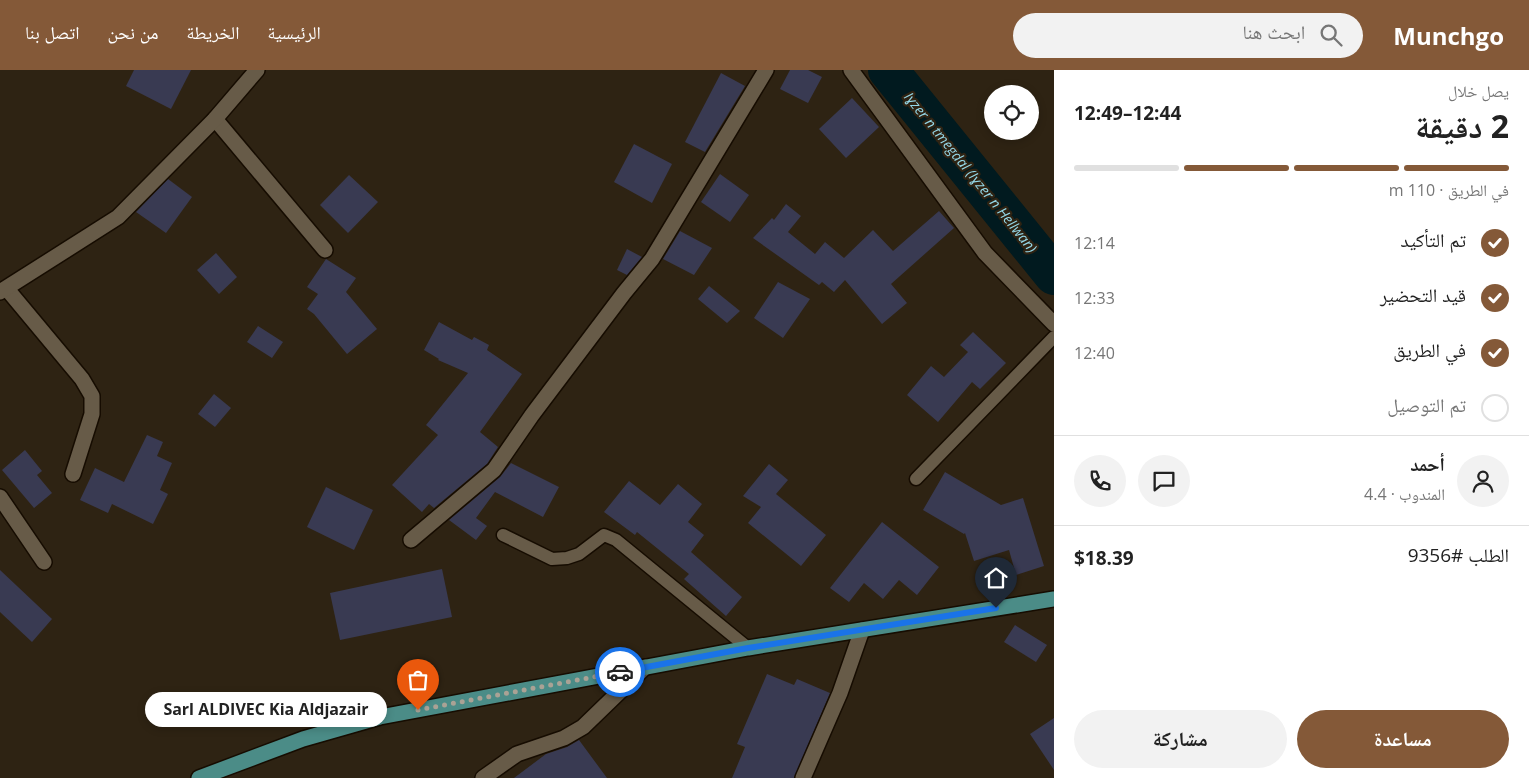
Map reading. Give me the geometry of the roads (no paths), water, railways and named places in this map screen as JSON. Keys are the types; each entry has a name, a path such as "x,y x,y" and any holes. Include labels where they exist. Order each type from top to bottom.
{"main road":[{"path":"199,778 302,738 380,717 748,648 1054,599"}],"street":[{"path":"73,474 92,414 92,396 82,379 3,291 118,217 215,119 257,70"},
{"path":"411,540 494,470 532,415 652,259 766,70"},
{"path":"851,70 985,253 1054,324"},
{"path":"215,119 325,250"},
{"path":"0,497 44,562"},
{"path":"804,778 840,693 862,630"},
{"path":"483,778 517,754 564,738 583,727 645,667"}],"lane":[{"path":"916,479 1054,337"},
{"path":"503,535 552,559 567,558 579,554 604,535 616,540 748,648"}],"waterway":[{"name":"Iɣzer n tmegdal (Iɣzer n Hellwan)","path":"888,70 1054,275"}],"place":[{"name":"Sarl ALDIVEC Kia Aldjazair","path":"418,710"}]}
